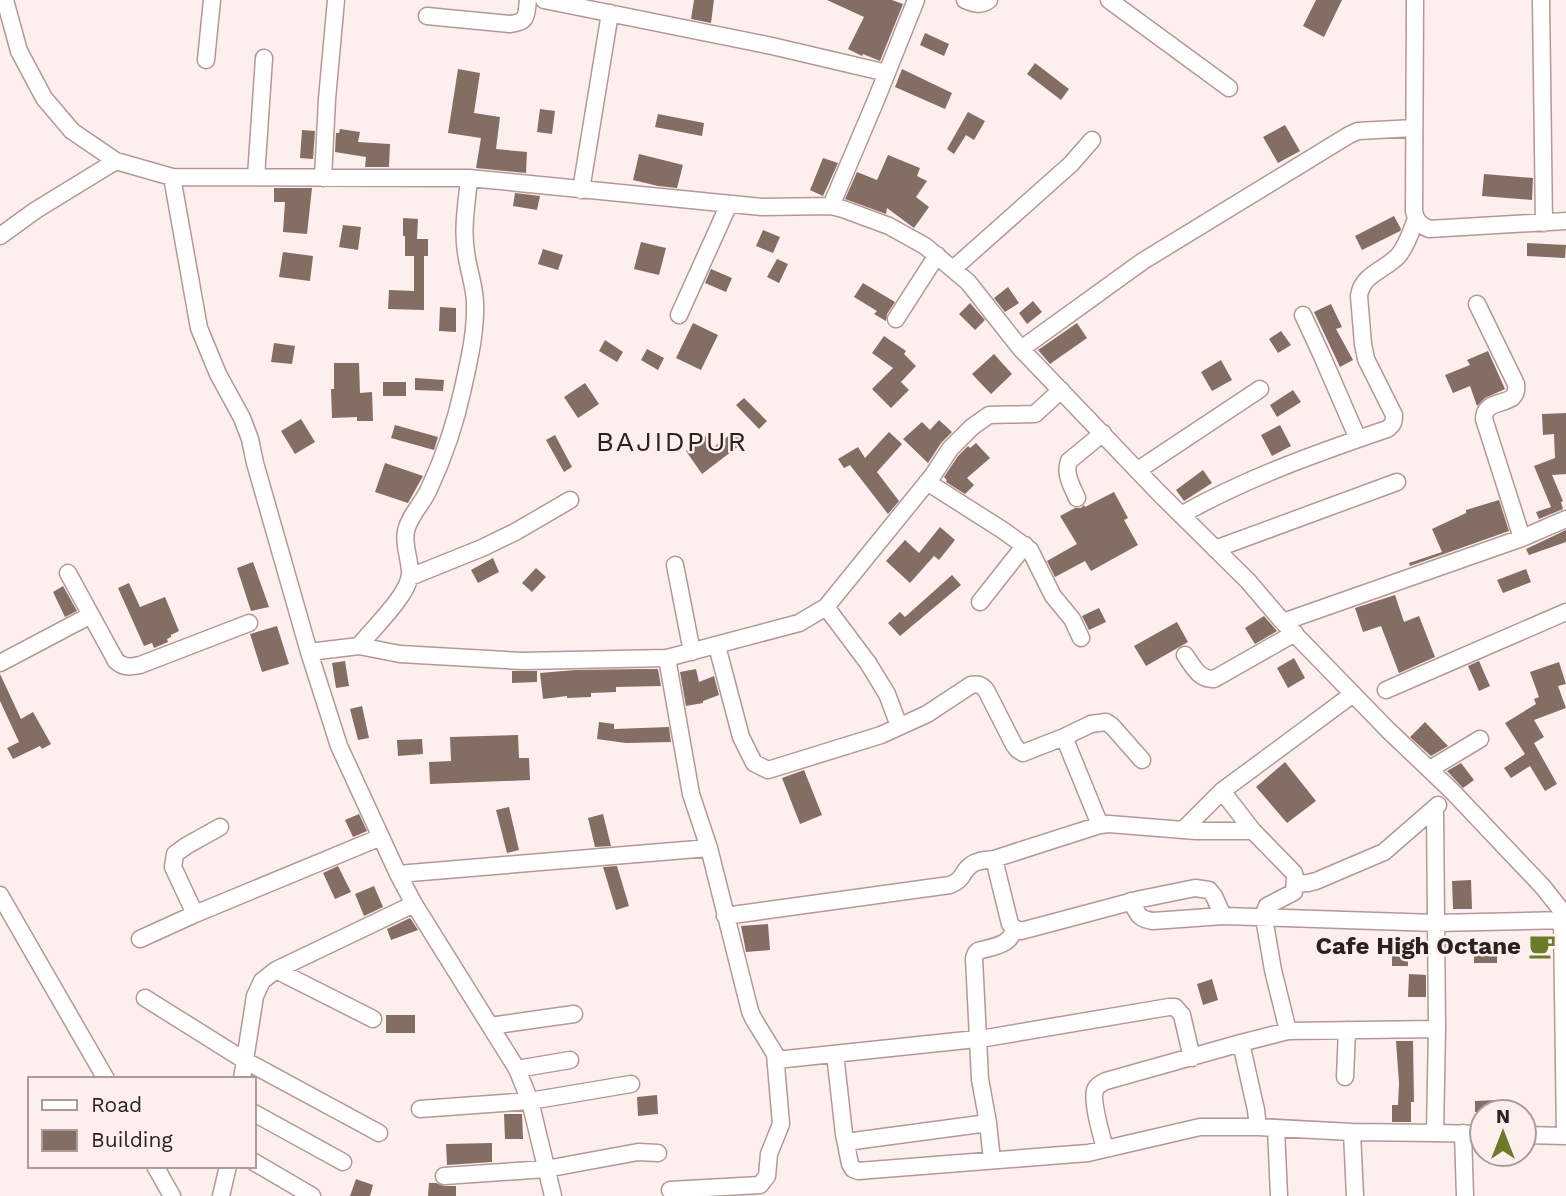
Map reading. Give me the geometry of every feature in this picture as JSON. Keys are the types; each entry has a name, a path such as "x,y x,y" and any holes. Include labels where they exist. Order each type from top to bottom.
{"street":[{"path":"5,0 19,51 44,98 72,131 116,161 172,177 469,178 762,207 831,206 894,229 925,246 972,286 1021,349 1543,887 1565,919 1565,1136 1538,1135"},
{"path":"206,60 212,0"},
{"path":"323,178 336,0"},
{"path":"427,16 520,23 527,12 527,0"},
{"path":"544,0 772,46 887,73"},
{"path":"831,206 916,0"},
{"path":"965,0 974,4 989,0"},
{"path":"1109,0 1229,88"},
{"path":"1415,0 1416,219 1429,229 1566,221"},
{"path":"1541,0 1544,223"},
{"path":"580,190 610,13"},
{"path":"256,177 264,58"},
{"path":"1021,349 1143,261 1349,135 1359,131 1414,128"},
{"path":"953,269 1070,164 1091,140"},
{"path":"0,236 36,209 116,161"},
{"path":"172,177 198,328 250,439 309,652 339,746 414,904 517,1069 530,1101 553,1196"},
{"path":"359,646 402,594 410,577 406,529 431,486 456,416 473,334 475,305 464,238 469,178"},
{"path":"678,315 729,204"},
{"path":"1181,515 1219,494 1316,453 1392,425 1394,421 1391,408 1366,359 1360,290 1375,272 1401,253 1416,219"},
{"path":"896,319 937,255"},
{"path":"1477,304 1517,389 1510,399 1486,409 1484,419 1522,538"},
{"path":"1303,316 1358,439"},
{"path":"1138,470 1261,389"},
{"path":"309,652 359,646 400,654 522,661 667,658 799,623 826,607 927,482 950,449 972,427 984,418 995,415 1035,414 1061,390"},
{"path":"1077,498 1066,468 1069,461 1103,433"},
{"path":"927,482 1030,550 1053,596 1072,620 1081,638"},
{"path":"1215,549 1397,482"},
{"path":"410,577 499,540 570,500"},
{"path":"1185,655 1201,676 1207,680 1214,679 1289,628 1566,519"},
{"path":"980,603 1025,545"},
{"path":"676,565 692,652"},
{"path":"68,572 116,661 121,665 140,665 249,623"},
{"path":"826,607 868,663 887,694 899,726"},
{"path":"1386,690 1566,612"},
{"path":"0,663 91,615"},
{"path":"717,646 741,737 754,763 768,770 881,735 927,714 971,685 977,684 986,690 1018,750 1023,753 1091,724 1106,722 1142,760"},
{"path":"667,658 691,794 709,848 750,1011 776,1060 781,1124 769,1154 767,1176 760,1185 670,1191"},
{"path":"1183,830 1222,791 1353,694"},
{"path":"1064,737 1100,825"},
{"path":"1430,769 1480,739"},
{"path":"1222,791 1253,831 1294,873 1294,892 1267,906 1264,918 1288,1031"},
{"path":"1295,884 1316,881 1384,852 1452,791"},
{"path":"1435,807 1435,1133"},
{"path":"725,916 950,885 962,877 971,864 1100,825 1253,831"},
{"path":"195,914 173,867 175,854 220,827"},
{"path":"140,939 381,837"},
{"path":"398,874 709,848"},
{"path":"994,859 1010,924 1021,931 1131,901 1195,888 1209,890 1223,916"},
{"path":"0,895 105,1077"},
{"path":"1131,901 1138,916 1153,921 1223,916 1436,923 1565,919"},
{"path":"242,1077 256,996 262,981 276,970 414,904"},
{"path":"992,1160 981,1087 974,958 975,953 1008,941 1013,936 1014,928"},
{"path":"276,970 373,1019"},
{"path":"145,998 244,1060 379,1133"},
{"path":"776,1060 977,1039 1169,1007 1175,1007 1182,1015 1192,1058"},
{"path":"490,1026 574,1014"},
{"path":"1105,1149 1094,1099 1098,1085 1106,1081 1288,1031 1437,1029"},
{"path":"1345,1077 1347,1030"},
{"path":"1241,1042 1258,1126"},
{"path":"835,1054 850,1164 858,1171 1088,1153 1200,1127 1258,1126 1352,1132 1468,1133"},
{"path":"517,1069 570,1060"},
{"path":"420,1109 530,1101 631,1084"},
{"path":"256,1113 343,1162"},
{"path":"846,1142 988,1123"},
{"path":"1276,1128 1279,1196"},
{"path":"1352,1132 1355,1196"},
{"path":"1463,1133 1465,1196"},
{"path":"444,1176 546,1169 628,1153 658,1153"},
{"path":"256,1163 312,1196"},
{"path":"156,1168 172,1196"},
{"path":"221,1196 228,1168"}],"building":[{"path":"694,0 714,0 711,23 691,19"},
{"path":"827,0 892,0 903,4 880,61 848,49 864,17"},
{"path":"1316,0 1342,0 1324,37 1303,26"},
{"path":"925,33 949,44 944,56 920,45"},
{"path":"1035,63 1069,89 1061,100 1027,74"},
{"path":"458,69 480,73 474,113 500,117 496,149 527,152 526,173 476,168 481,138 448,133"},
{"path":"902,69 952,93 945,109 895,87"},
{"path":"540,109 555,111 552,134 537,132"},
{"path":"968,112 985,121 974,140 966,135 954,154 947,149"},
{"path":"658,114 704,123 702,136 655,127"},
{"path":"1285,125 1300,151 1278,163 1263,137"},
{"path":"340,129 360,132 358,142 390,144 389,167 365,167 366,157 335,152 336,133 339,133"},
{"path":"302,130 315,131 313,159 300,158"},
{"path":"639,154 683,165 677,188 633,180"},
{"path":"888,155 920,168 917,176 927,181 916,197 929,207 914,228 887,208 886,214 845,199 857,172 877,180"},
{"path":"823,158 838,163 823,196 810,190"},
{"path":"1484,174 1533,178 1532,200 1482,196"},
{"path":"274,188 312,188 307,234 283,232 285,202 274,202"},
{"path":"515,193 540,196 537,210 513,206"},
{"path":"1394,216 1400,231 1362,250 1355,236"},
{"path":"403,218 418,219 417,239 428,239 428,256 424,256 424,310 388,309 389,290 414,291 414,256 405,256"},
{"path":"343,225 361,227 358,250 339,247"},
{"path":"763,230 780,237 773,253 756,246"},
{"path":"641,242 666,248 659,275 634,269"},
{"path":"1527,243 1566,245 1565,258 1527,256"},
{"path":"543,249 563,255 558,270 538,264"},
{"path":"283,252 313,256 310,281 279,277"},
{"path":"777,259 788,264 779,283 767,277"},
{"path":"711,269 732,278 726,292 705,283"},
{"path":"863,283 895,302 886,321 874,314 877,311 854,297"},
{"path":"1008,287 1019,303 1005,312 994,298"},
{"path":"1033,301 1042,312 1027,324 1019,313"},
{"path":"970,303 985,320 975,330 959,314"},
{"path":"1331,304 1342,327 1336,329 1353,360 1340,367 1314,312"},
{"path":"440,307 456,308 456,332 439,331"},
{"path":"693,323 718,335 701,370 676,358"},
{"path":"1077,323 1087,338 1050,364 1038,350"},
{"path":"1281,331 1291,345 1278,353 1269,339"},
{"path":"884,336 906,351 904,354 916,366 901,382 909,390 891,408 872,389 893,368 872,353"},
{"path":"605,340 623,352 617,362 599,351"},
{"path":"274,343 295,346 292,364 271,362"},
{"path":"647,349 664,358 658,370 641,360"},
{"path":"1488,351 1505,389 1485,398 1477,406 1470,386 1453,393 1445,375 1470,365 1467,360"},
{"path":"994,354 1012,374 991,394 972,374"},
{"path":"1221,360 1232,380 1212,391 1201,372"},
{"path":"334,363 359,363 360,393 372,392 373,421 357,421 357,417 332,418"},
{"path":"415,378 444,380 443,391 415,390"},
{"path":"383,382 406,382 406,396 383,396"},
{"path":"585,383 599,404 578,418 564,397"},
{"path":"1293,390 1301,402 1277,417 1270,405"},
{"path":"744,398 767,421 759,429 736,405"},
{"path":"1566,413 1566,474 1552,475 1563,501 1563,509 1539,519 1536,512 1551,507 1534,466 1555,458 1554,434 1543,435 1542,414"},
{"path":"301,419 315,442 295,454 281,431"},
{"path":"939,420 952,432 928,463 903,439 922,422 930,430"},
{"path":"395,425 438,437 434,450 391,438"},
{"path":"1280,425 1291,446 1272,456 1261,435"},
{"path":"735,431 744,442 702,474 686,451 706,436 714,447"},
{"path":"889,432 902,444 877,472 899,501 888,514 850,465 844,468 838,459 858,447 865,458"},
{"path":"555,435 572,467 564,472 546,440"},
{"path":"976,443 990,458 967,478 974,485 965,494 946,482 944,477 958,456 968,446 970,448"},
{"path":"385,463 423,476 408,503 375,492"},
{"path":"1203,470 1212,483 1184,501 1176,490"},
{"path":"1114,492 1128,518 1124,520 1138,545 1091,571 1085,561 1055,577 1047,561 1077,544 1060,516"},
{"path":"1499,500 1509,531 1410,566 1409,563 1442,552 1432,529 1466,513 1466,510"},
{"path":"940,527 955,540 939,560 934,556 910,583 886,561 905,540 919,553"},
{"path":"1566,530 1566,542 1529,555 1526,549"},
{"path":"493,558 499,572 478,583 471,570"},
{"path":"253,562 269,607 251,611 237,568"},
{"path":"536,568 546,577 532,592 522,583"},
{"path":"1526,569 1531,582 1503,593 1497,580"},
{"path":"952,575 961,585 900,636 888,623 900,612 905,617"},
{"path":"129,583 140,607 165,597 179,631 167,639 168,642 154,648 152,643 144,646 118,588"},
{"path":"63,586 77,611 65,617 53,592"},
{"path":"1395,595 1404,622 1419,616 1435,657 1399,673 1381,626 1363,632 1355,608"},
{"path":"1099,608 1106,622 1089,630 1082,616"},
{"path":"1264,616 1277,631 1255,644 1245,628"},
{"path":"1177,622 1188,642 1146,666 1134,646"},
{"path":"277,626 289,664 262,672 250,634"},
{"path":"1294,658 1305,678 1288,688 1277,668"},
{"path":"345,661 349,686 336,688 332,663"},
{"path":"1479,661 1490,686 1479,691 1468,666"},
{"path":"1559,662 1566,684 1558,686 1566,708 1534,720 1544,737 1534,743 1557,784 1545,791 1530,766 1511,778 1504,768 1525,754 1505,723 1536,704 1534,699 1539,697 1530,672"},
{"path":"658,669 661,686 616,687 616,692 591,693 591,697 543,699 540,673"},
{"path":"696,669 699,682 714,676 719,695 703,703 686,706 680,672"},
{"path":"512,671 537,671 537,682 512,683"},
{"path":"0,674 21,719 33,712 51,744 42,749 40,746 13,759 7,748 19,742 0,701"},
{"path":"362,706 369,738 358,740 350,709"},
{"path":"599,722 614,724 614,729 669,727 671,742 626,743 597,739"},
{"path":"1425,722 1448,746 1431,756 1410,737"},
{"path":"518,735 519,758 529,758 530,780 430,784 429,762 451,761 450,737"},
{"path":"422,739 423,754 398,756 397,740"},
{"path":"1285,762 1316,801 1287,823 1256,787"},
{"path":"1461,763 1474,780 1463,788 1447,771"},
{"path":"804,770 822,815 800,824 782,778"},
{"path":"509,807 519,850 507,853 496,810"},
{"path":"359,814 367,831 353,837 345,820"},
{"path":"603,814 611,846 595,847 588,818"},
{"path":"338,866 351,892 335,899 323,873"},
{"path":"617,866 629,906 616,910 603,867"},
{"path":"1471,880 1472,909 1453,909 1452,881"},
{"path":"374,886 383,907 364,916 355,894"},
{"path":"410,918 418,930 391,940 387,929"},
{"path":"768,924 770,950 746,952 741,926"},
{"path":"1392,940 1408,940 1408,966 1392,966"},
{"path":"1474,946 1497,946 1497,963 1474,963"},
{"path":"1409,974 1426,975 1426,997 1408,997"},
{"path":"1212,979 1218,1000 1203,1005 1197,984"},
{"path":"386,1015 415,1015 415,1033 386,1033"},
{"path":"1396,1041 1413,1041 1414,1102 1411,1102 1411,1122 1392,1122 1392,1105 1398,1105"},
{"path":"657,1095 658,1114 638,1116 637,1097"},
{"path":"504,1114 522,1114 523,1139 505,1139"},
{"path":"492,1143 492,1162 447,1165 446,1144"},
{"path":"356,1179 373,1185 370,1196 350,1196"},
{"path":"429,1183 456,1186 456,1196 428,1196"}],"place":[{"name":"Cafe High Octane","path":"1542,946"}],"district":[{"name":"BAJIDPUR","path":"672,441"}]}
